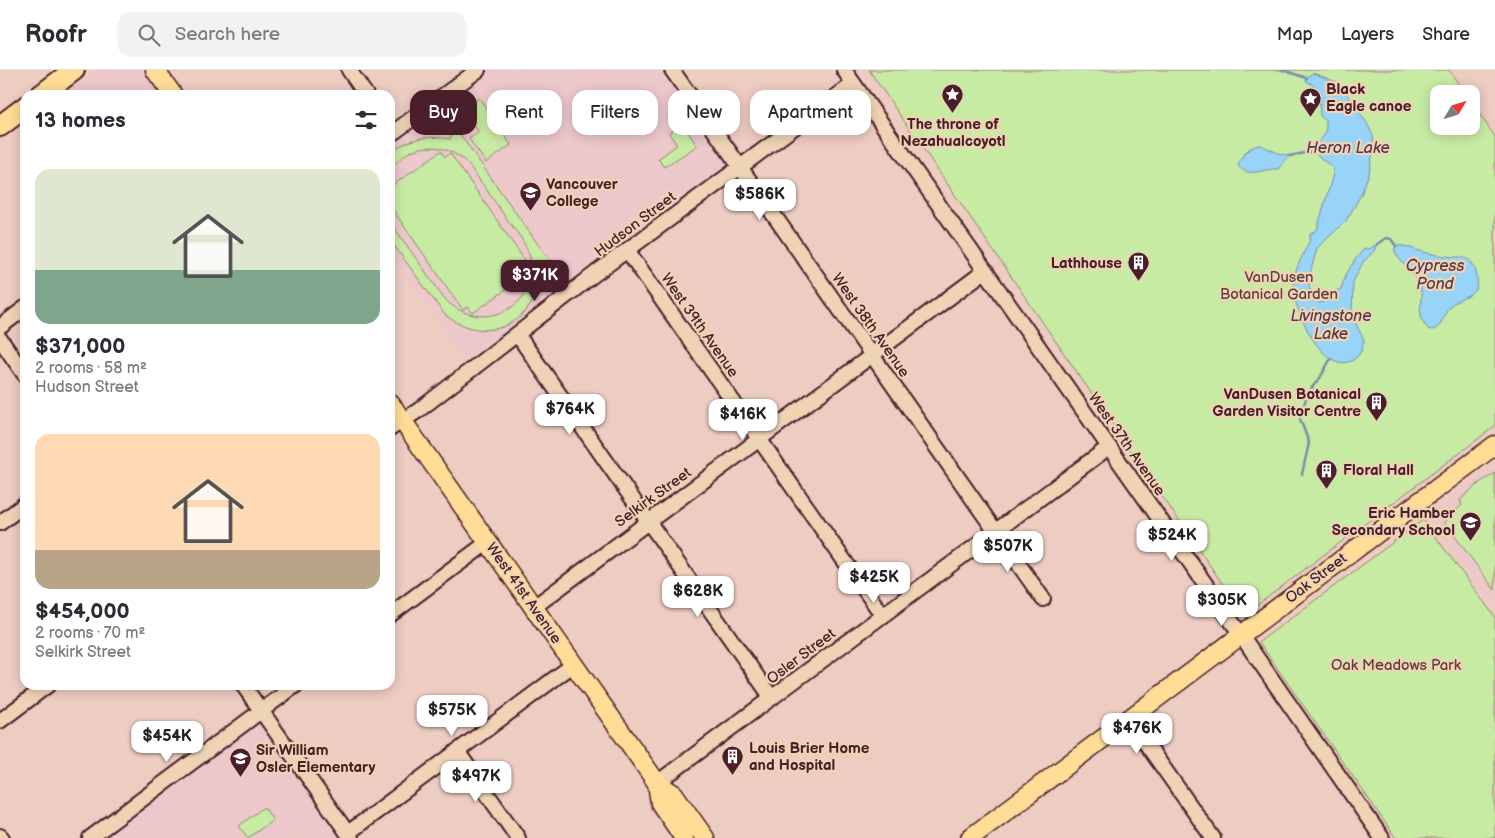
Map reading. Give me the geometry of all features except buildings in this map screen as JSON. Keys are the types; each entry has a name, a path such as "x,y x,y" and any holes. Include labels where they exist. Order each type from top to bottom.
{"highway":[{"path":"48,90 74,70"},
{"path":"0,126 20,111"}],"main road":[{"path":"155,70 169,90"},
{"name":"West 41st Avenue","path":"396,425 488,542 574,664 656,783 660,803 684,838"},
{"name":"Oak Street","path":"970,838 1240,634 1495,445"},
{"name":"West 41st Avenue","path":"656,783 674,794 705,838"}],"street":[{"path":"349,70 363,90"},
{"path":"395,129 478,70"},
{"name":"West 38th Avenue","path":"672,70 1043,599"},
{"name":"West 37th Avenue","path":"844,70 1382,838"},
{"name":"Hudson Street","path":"396,425 628,250 853,84"},
{"name":"West 39th Avenue","path":"628,250 883,616"},
{"name":"Selkirk Street","path":"534,608 985,271"},
{"path":"0,327 20,312"},
{"path":"516,334 772,698"},
{"path":"0,339 20,368"},
{"name":"Osler Street","path":"656,783 1109,448"},
{"path":"0,523 20,508"},
{"path":"395,611 488,542"},
{"path":"247,690 350,835 457,751 574,664"},
{"path":"0,721 41,690"},
{"path":"90,838 289,690"},
{"path":"1128,718 1213,838"},
{"path":"457,751 518,838"}],"shaded area":[{"path":"98,70 142,70 156,90 72,90"},
{"name":"Vancouver College","path":"487,70 667,70 680,90 668,90 668,135 711,135 731,165 466,362 395,260 395,139 410,128 410,135 477,135 477,90 460,90"},
{"name":"Eric Hamber Secondary School","path":"1495,466 1495,606 1428,516"},
{"name":"Sir William Osler Elementary","path":"259,720 341,833 335,838 97,838"}],"green space":[{"name":"VanDusen Botanical Garden","path":"869,70 1449,70 1459,85 1430,85 1430,135 1480,135 1480,115 1495,137 1495,426 1244,615"},
{"path":"479,98 487,110 487,135 504,135 511,145 486,163 469,139 479,132 477,129 477,100"},
{"path":"452,135 460,135 562,278 552,285 542,271 538,289 530,305 520,317 508,325 493,329 478,329 462,324 445,315 395,247 395,229 445,299 459,310 475,315 490,315 505,311 518,302 527,290 531,275 530,257 526,246 468,164 459,156 448,151 428,147 407,153 395,164 395,149 404,144 418,139 433,137 450,139"},
{"path":"670,135 690,135 697,146 664,167 658,159 677,145"},
{"path":"441,151 445,157 450,153 528,265 523,268 528,274 473,313 468,307 463,310 395,213 395,183"},
{"name":"Eric Hamber Secondary School","path":"1495,473 1495,590 1444,522 1462,505 1460,500 1478,484"},
{"name":"Oak Meadows Park","path":"1423,520 1495,617 1495,838 1396,838 1259,642"},
{"path":"264,807 273,820 248,838 239,826"}],"water":[{"path":"1313,73 1339,83 1367,123 1373,136 1374,146 1369,173 1361,195 1346,221 1317,248 1309,278 1309,286 1315,301 1324,302 1341,289 1347,273 1361,252 1365,248 1369,249 1377,244 1374,251 1363,262 1353,282 1352,316 1364,340 1363,346 1353,360 1342,363 1331,359 1312,338 1299,310 1293,288 1297,269 1310,240 1310,234 1317,230 1333,174 1333,168 1320,158 1315,148 1315,144 1325,134 1326,121 1320,116 1319,96 1315,87 1306,81 1308,76"},
{"path":"1260,145 1289,156 1278,169 1247,172 1238,166 1246,152 1252,147"},
{"name":"Cypress Pond","path":"1398,245 1444,256 1464,258 1469,260 1474,266 1477,277 1476,290 1449,307 1436,329 1428,329 1421,316 1421,290 1417,279 1396,254 1394,249"}],"waterway":[{"path":"1282,70 1307,78"},
{"name":"Heron Lake","path":"1289,156 1315,151"},
{"path":"1377,244 1386,238 1391,239 1396,246"},
{"path":"1302,474 1309,443 1300,419 1306,398 1331,358"}],"place":[{"name":"The throne of Nezahualcoyotl","path":"953,114"},
{"name":"Black Eagle canoe","path":"1310,117"},
{"name":"Vancouver College","path":"530,212"},
{"name":"Lathhouse","path":"1138,282"},
{"name":"VanDusen Botanical Garden Visitor Centre","path":"1377,422"},
{"name":"Floral Hall","path":"1327,489"},
{"name":"Eric Hamber Secondary School","path":"1471,541"},
{"name":"Louis Brier Home and Hospital","path":"733,776"},
{"name":"Sir William Osler Elementary","path":"240,778"}],"water label":[{"name":"Livingstone Lake","path":"1331,324"}]}
